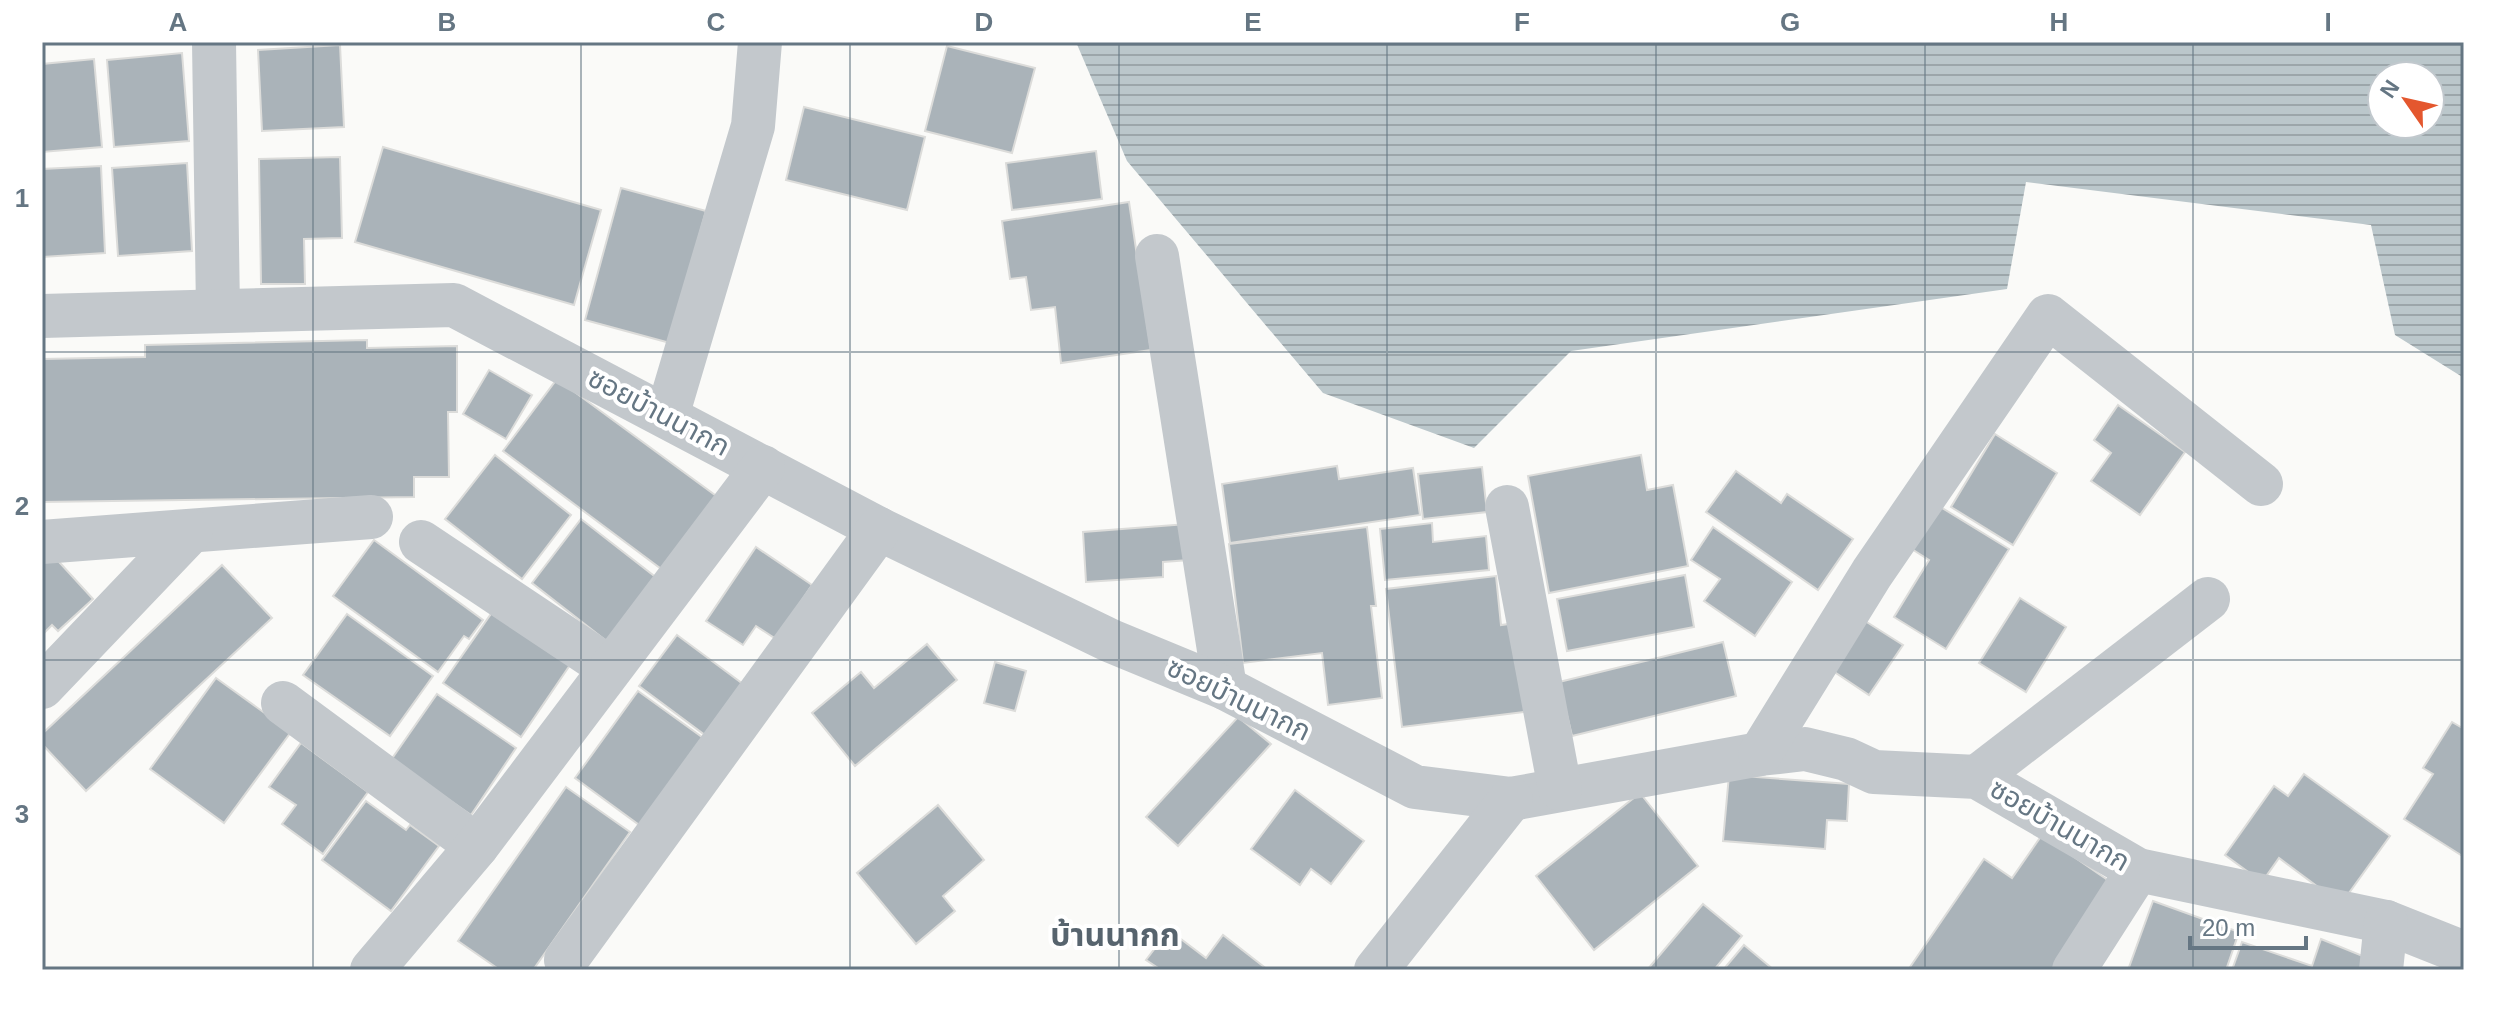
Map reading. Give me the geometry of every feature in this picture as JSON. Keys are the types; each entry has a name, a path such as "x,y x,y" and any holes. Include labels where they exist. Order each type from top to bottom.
{"street":[{"path":"214,42 218,311"},
{"path":"667,416 753,126 760,42"},
{"path":"1157,256 1225,688"},
{"name":"ซอยบ้านนากก","path":"42,316 454,305 879,529 1111,641 1225,688 1415,787 1511,799 1760,754 1805,749 1846,759 1874,772 1977,777 2138,870 2386,922 2464,953"},
{"path":"1760,754 1872,573 2048,316 2261,484"},
{"path":"372,970 477,846 763,467"},
{"path":"1507,507 1560,789"},
{"path":"42,542 371,517"},
{"path":"566,960 879,529"},
{"path":"42,687 191,531"},
{"path":"421,542 610,668"},
{"path":"1977,777 2208,599"},
{"path":"283,703 477,846"},
{"path":"1376,970 1511,799"},
{"path":"2074,970 2138,870"},
{"path":"2381,970 2386,922"}],"shaded area":[{"path":"1076,42 2464,42 2464,378 2395,335 2371,225 2026,182 2007,289 1571,351 1474,448 1323,393 1127,161"}],"building":[{"path":"340,45 344,127 262,131 258,50"},
{"path":"947,46 1035,68 1012,153 925,131"},
{"path":"182,53 189,141 114,147 107,60"},
{"path":"94,59 102,147 42,152 42,64"},
{"path":"804,107 925,137 907,210 786,180"},
{"path":"383,147 601,210 574,305 355,242"},
{"path":"1096,151 1102,199 1012,210 1006,163"},
{"path":"340,157 342,238 304,239 305,284 261,284 259,159"},
{"path":"187,163 192,251 118,256 112,168"},
{"path":"101,166 105,253 42,257 42,169"},
{"path":"621,188 706,211 670,343 585,320"},
{"path":"1129,202 1151,350 1061,363 1055,307 1031,310 1026,277 1010,279 1002,221"},
{"path":"367,340 367,348 457,346 457,412 448,412 449,477 414,477 414,497 42,502 42,359 145,357 145,345"},
{"path":"489,370 532,395 506,439 463,414"},
{"path":"557,379 719,498 664,571 503,451"},
{"path":"2118,405 2185,452 2140,515 2091,481 2111,453 2094,440"},
{"path":"1995,434 2057,473 2013,545 1951,507"},
{"path":"495,455 571,515 522,579 445,519"},
{"path":"1641,455 1647,490 1673,485 1688,566 1549,593 1528,476"},
{"path":"1337,466 1339,479 1413,468 1420,515 1230,543 1222,484"},
{"path":"1482,467 1487,512 1423,519 1418,474"},
{"path":"1736,471 1781,503 1787,494 1853,539 1818,590 1706,512"},
{"path":"1934,503 2009,549 1946,649 1894,617 1929,560 1907,546"},
{"path":"581,519 658,579 609,643 532,583"},
{"path":"1432,523 1433,542 1486,536 1489,570 1385,580 1380,529"},
{"path":"1187,524 1189,560 1163,562 1163,577 1086,582 1083,532"},
{"path":"1367,527 1376,606 1371,606 1382,698 1328,705 1322,653 1243,663 1229,544"},
{"path":"1713,527 1792,582 1755,636 1704,601 1720,579 1691,560"},
{"path":"374,540 483,620 469,639 464,636 438,672 333,596"},
{"path":"756,547 812,585 776,639 756,626 743,645 706,621"},
{"path":"49,551 93,599 58,631 52,625 42,635 42,557"},
{"path":"222,565 272,618 86,791 42,744 42,734"},
{"path":"1685,575 1694,627 1567,651 1557,599"},
{"path":"1496,576 1501,625 1523,622 1533,711 1402,727 1386,589"},
{"path":"2020,598 2066,627 2026,692 1979,663"},
{"path":"493,611 570,665 521,737 443,683"},
{"path":"347,614 433,676 390,736 303,675"},
{"path":"1854,614 1903,645 1869,695 1821,663"},
{"path":"677,635 751,690 713,741 639,686"},
{"path":"1723,642 1736,696 1572,736 1559,682"},
{"path":"927,644 957,680 855,766 812,713 861,672 874,688"},
{"path":"995,662 1026,671 1015,711 984,703"},
{"path":"216,678 291,732 224,823 150,769"},
{"path":"638,691 706,740 642,827 575,778"},
{"path":"437,694 516,748 471,815 391,760"},
{"path":"1238,717 1271,744 1178,846 1146,817"},
{"path":"2452,722 2464,729 2464,857 2404,819 2433,774 2423,768"},
{"path":"301,743 368,792 323,854 282,824 296,805 269,787"},
{"path":"2304,774 2390,836 2341,904 2279,858 2262,882 2225,855 2274,786 2288,796"},
{"path":"1729,775 1849,784 1847,821 1827,820 1825,849 1723,841"},
{"path":"566,787 630,832 533,970 500,970 458,941"},
{"path":"1295,790 1364,841 1331,884 1311,869 1300,885 1251,849"},
{"path":"1640,793 1698,866 1594,950 1536,876"},
{"path":"366,801 406,830 410,825 439,846 391,911 322,860"},
{"path":"938,805 984,860 943,896 955,911 916,944 857,873"},
{"path":"2042,835 2112,883 2053,970 1908,970 1984,859 2012,878"},
{"path":"2153,901 2239,932 2226,970 2128,970"},
{"path":"1703,904 1742,936 1714,970 1647,970"},
{"path":"1169,930 1206,958 1223,935 1268,970 1156,970 1158,968 1146,960"},
{"path":"2321,939 2375,961 2373,970 2232,970 2242,942 2312,966"},
{"path":"1744,945 1774,970 1723,970"}],"district":[{"name":"บ้านนากก","path":"1115,935"}]}
